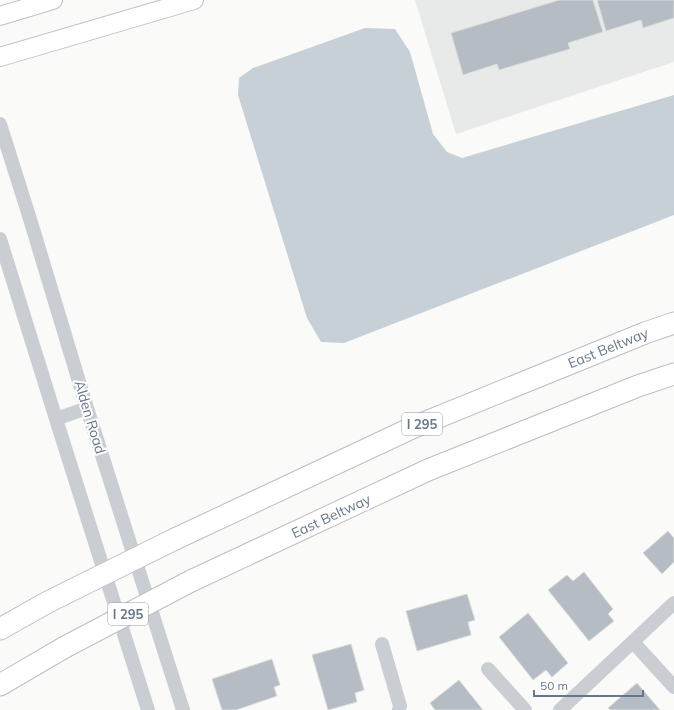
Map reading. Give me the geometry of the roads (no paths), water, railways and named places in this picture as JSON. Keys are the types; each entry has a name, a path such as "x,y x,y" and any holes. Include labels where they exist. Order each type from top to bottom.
{"highway":[{"name":"East Beltway","path":"0,629 48,602 175,539 414,427 645,333 674,323"},
{"name":"East Beltway","path":"0,685 65,648 191,581 428,470 638,386 674,374"}],"main road":[{"path":"0,16 53,0"},
{"path":"0,57 194,0"}],"street":[{"name":"Alden Road","path":"0,124 87,408 183,710"},
{"path":"0,238 148,710"},
{"path":"56,419 87,408"},
{"path":"560,710 674,603"},
{"path":"633,642 674,687"},
{"path":"382,644 400,706 399,710"},
{"path":"488,669 525,710"}]}
